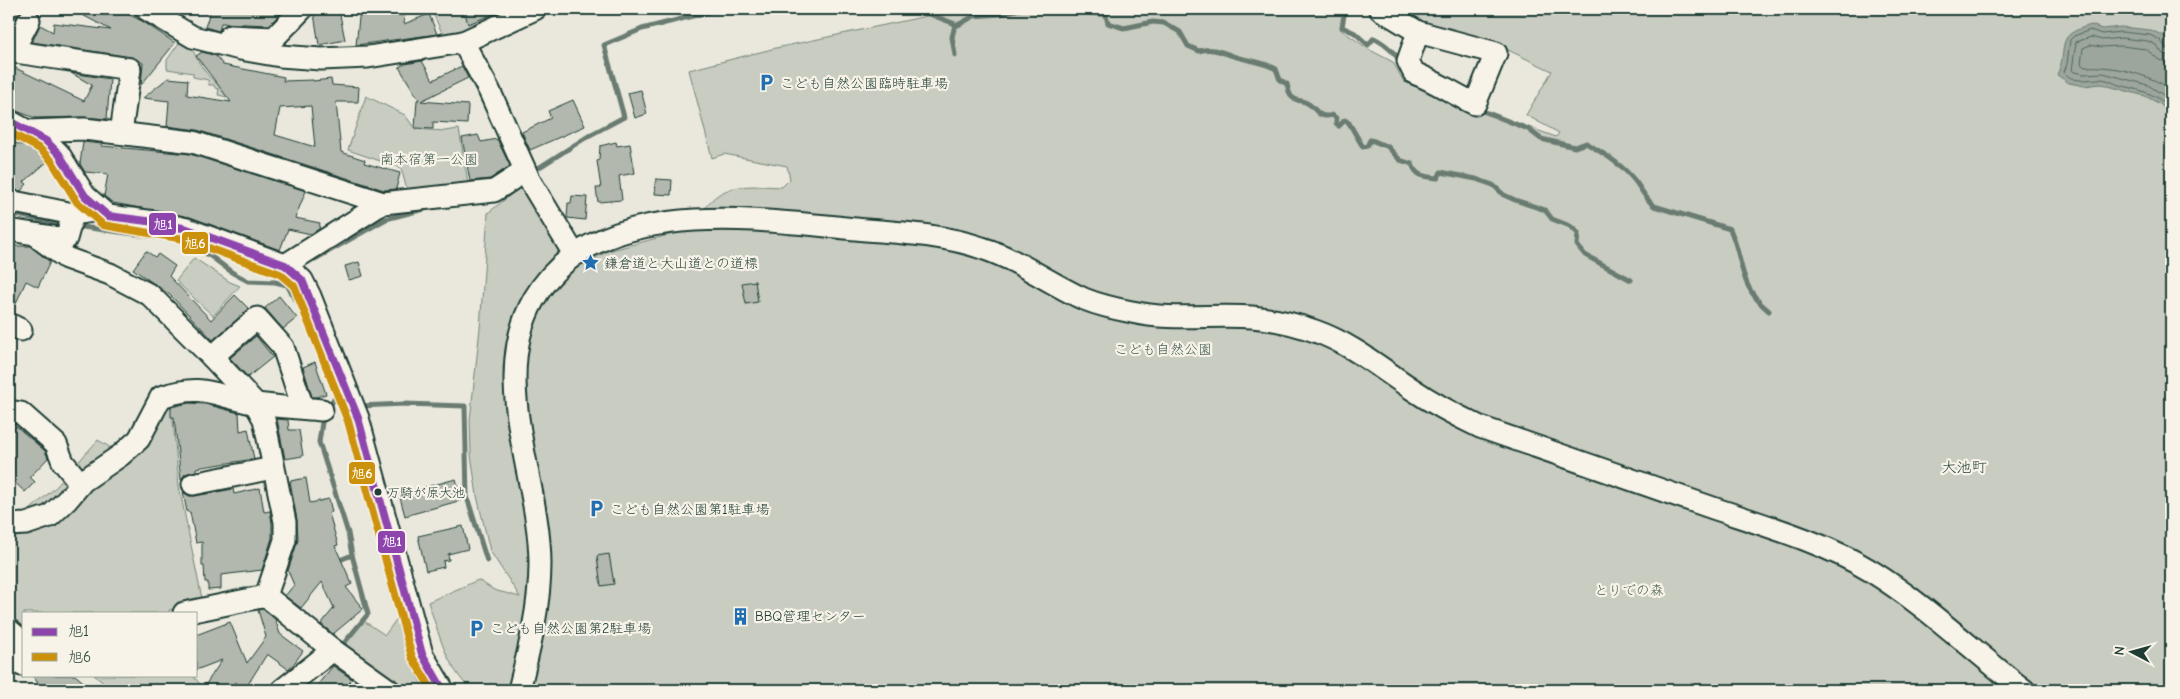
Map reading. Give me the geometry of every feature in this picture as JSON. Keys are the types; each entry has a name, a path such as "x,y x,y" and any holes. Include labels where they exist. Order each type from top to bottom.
{"street":[{"path":"192,37 221,35 274,38 302,9"},
{"path":"157,12 192,37 240,49 280,56 322,59 368,56 463,42 535,9"},
{"path":"1380,9 1418,32"},
{"path":"29,20 10,52 130,69 121,133"},
{"path":"463,42 489,90 528,176 574,254"},
{"path":"9,121 46,141 59,154 85,196 108,216 155,222 187,229 285,265 302,280 354,409 422,654 443,690"},
{"path":"28,131 84,129 193,142 383,203 494,191 528,176"},
{"path":"9,202 70,223 100,210"},
{"path":"285,265 383,203"},
{"path":"519,690 535,614 540,563 537,527 514,387 515,359 521,330 533,301 549,276 574,254 594,243 622,233 681,222 742,218 944,238 983,248 1018,263 1084,299 1136,314 1252,317 1288,322 1312,329 1351,347 1440,407 1480,428 1765,526 1840,555 1891,585 1960,638 2012,686"},
{"path":"9,230 66,239 70,223"},
{"path":"40,235 40,239 66,258 110,274 150,295 212,357 255,404 264,419 285,522 285,540 266,596"},
{"path":"9,525 26,524 50,516 67,500 80,483 121,455 139,439 161,397 178,392 208,390 255,404 313,409 284,347 258,318 212,357"},
{"path":"9,411 21,412 56,444 63,462 80,483"},
{"path":"193,484 273,468"},
{"path":"189,612 266,596"},
{"path":"266,596 333,650 389,690"},
{"path":"9,630 21,640 22,665"},
{"path":"282,690 333,650"}],"green space":[{"path":"431,9 528,9 492,24 443,35"},
{"name":"こども自然公園","path":"960,9 1344,9 1340,29 1370,50 1393,62 1404,82 1556,137 1559,133 1526,115 1552,71 1489,41 1418,27 1391,9 2171,9 2171,690 2027,690 1996,669 1994,683 2003,690 472,690 456,671 444,649 428,602 478,580 494,590 520,597 490,551 477,496 471,455 470,420 480,328 488,213 524,184 557,242 583,265 608,251 695,228 702,213 719,194 729,189 740,187 782,187 790,179 787,166 724,154 712,158 689,70 776,48"},
{"path":"181,40 190,43 200,64 216,83 228,89 250,94 227,122 232,98 218,95 219,89 215,88 214,85 209,85 208,80 193,77 193,73 167,69 167,60"},
{"name":"南本宿第一公園","path":"366,96 405,115 415,129 445,131 459,129 468,183 407,190 401,168 348,150"},
{"path":"194,258 230,282 240,286 213,316 176,281"},
{"path":"171,399 179,486 203,604 169,610 169,612 22,612 22,635 9,626 9,514 11,516 24,515 56,487 98,440 116,451"},
{"path":"398,617 410,661 422,685 417,690 398,690 342,647 364,621 385,635"},
{"path":"95,676 193,676 202,686 199,690 107,690 106,685"}],"water":[{"path":"2091,25 2102,29 2121,27 2151,30 2164,36 2171,48 2171,115 2160,104 2145,96 2101,84 2084,86 2069,83 2057,75 2061,65 2064,43 2067,38 2071,33"}],"building":[{"path":"9,9 24,9 18,14 9,32"},
{"path":"71,9 117,9 142,21 175,43 141,85 143,63 132,57 32,42 40,25 53,32 54,23 111,30"},
{"path":"211,9 285,9 269,25 221,23 219,31 205,27"},
{"path":"360,9 403,9 402,13 405,13 404,24 429,14 437,34 356,45"},
{"path":"464,9 506,9 468,24"},
{"path":"339,10 345,40 319,45 314,14"},
{"path":"202,52 216,56 223,65 284,77 283,81 331,79 332,85 359,87 358,102 336,102 341,152 365,160 364,163 400,173 396,189 384,190 197,130 167,126 169,101 143,98 168,78 188,80 187,95 231,102 196,56","holes":["311,106 315,147 275,135 280,108"]},
{"path":"422,61 433,80 462,66 468,78 421,101 468,105 467,124 433,122 433,129 415,128 417,100 419,100 399,67"},
{"path":"9,65 84,101 92,85 71,73 110,79 107,119 84,117 35,118 14,110 17,88 12,87 12,83 9,81"},
{"path":"641,90 647,114 635,118 628,93"},
{"path":"573,100 585,126 530,150 522,132 551,118 548,111"},
{"path":"478,135 481,142 497,139 510,166 490,179 470,181 462,138"},
{"path":"9,141 34,149 48,161 24,182 27,184 21,191 9,189"},
{"path":"83,142 102,144 102,146 190,154 306,191 295,218 320,223 319,229 311,234 288,229 280,250 190,217 113,203 104,196 108,174 85,172 80,164"},
{"path":"616,142 617,146 630,144 635,173 619,176 622,200 598,202 596,188 601,188 597,161 599,160 600,146"},
{"path":"656,179 672,180 671,195 655,194"},
{"path":"572,196 587,197 585,220 567,218 568,203 571,203"},
{"path":"9,246 30,246 50,262 38,287 26,281 12,312 9,312"},
{"path":"146,251 155,257 158,254 175,266 169,276 211,320 235,295 249,309 213,340 170,295 133,269"},
{"path":"359,262 363,276 349,280 345,266"},
{"path":"755,281 758,302 746,304 742,283"},
{"path":"279,296 297,318 283,329 265,308"},
{"path":"256,336 273,357 248,377 230,358"},
{"path":"315,362 326,394 312,397 303,367"},
{"path":"189,403 205,404 239,413 240,431 248,429 254,459 196,468 196,471 185,474 181,480 174,417 171,417 171,407"},
{"path":"277,419 288,420 289,430 299,430 303,456 285,459"},
{"path":"16,426 45,451 48,458 30,477 35,482 25,492 9,477 9,434"},
{"path":"306,478 310,503 329,499 332,512 329,513 338,545 335,546 352,584 346,587 363,609 333,634 321,624 334,608 322,582 301,608 285,596 294,585 288,571 298,540 297,520 290,481"},
{"path":"456,479 462,500 405,516 399,494"},
{"path":"260,488 264,512 270,511 272,523 272,538 262,570 221,575 221,589 208,590 208,582 205,582 204,566 202,566 202,542 196,543 190,512 187,512 183,492 189,496 195,496 233,489 234,494"},
{"path":"463,526 468,549 448,554 449,560 443,561 444,567 426,571 418,536"},
{"path":"609,554 614,584 601,586 597,556"},
{"path":"263,609 275,619 280,634 303,651 288,669 267,654 245,689 235,682 230,690 202,690 222,660 198,669 198,634 230,622 247,663 266,637 258,610"},
{"path":"333,666 352,679 349,682 356,690 313,690"},
{"path":"33,676 76,676 93,690 43,690"}],"waterway":[{"path":"532,172 590,135 624,117 604,45 642,29 720,9"},
{"path":"916,9 958,25 974,16 1000,14 1020,9"},
{"path":"1057,9 1101,14 1106,16 1108,23 1124,28 1153,22 1164,23 1180,32 1188,46 1199,51 1216,51 1271,66 1276,69 1280,80 1287,84 1293,98 1309,104 1323,116 1332,115 1336,118 1336,123 1339,126 1345,120 1349,123 1363,147 1367,146 1370,140 1375,141 1387,146 1400,160 1412,164 1416,172 1422,176 1438,178 1441,172 1476,179 1493,185 1504,195 1515,200 1545,210 1552,219 1570,226 1578,233 1577,245 1585,255 1631,280"},
{"path":"1345,9 1342,27 1355,33 1368,45 1374,38 1378,40 1393,53 1401,64"},
{"path":"955,25 952,37 955,55"},
{"path":"1478,109 1528,129 1541,139 1575,147 1586,143 1624,169 1654,206 1730,229 1747,283 1759,301 1769,311"},
{"path":"315,259 386,219 432,207"},
{"path":"9,213 64,225"},
{"path":"75,226 178,240 209,255 233,273 248,281 275,282 287,285 300,307 343,409 348,408"},
{"path":"337,395 323,416 319,442 348,533 368,614 340,648"},
{"path":"359,406 405,404 465,406 467,497 487,561"},
{"path":"335,562 352,555"}],"transit line":[{"name":"旭1","path":"9,121 46,141 59,154 85,196 108,216 155,222 187,229 285,265 302,280 358,418 422,654 443,690"},
{"name":"旭6","path":"9,132 40,149 51,160 77,202 103,225 184,239 280,274 294,286 348,421 412,657 432,690"}],"place":[{"name":"こども自然公園臨時駐車場","path":"766,83"},
{"name":"鎌倉道と大山道との道標","path":"590,263"},
{"name":"万騎が原大池","path":"378,492"},
{"name":"こども自然公園第1駐車場","path":"596,509"},
{"name":"BBQ管理センター","path":"741,616"},
{"name":"こども自然公園第2駐車場","path":"476,628"}],"district":[{"name":"大池町","path":"1964,467"}],"park label":[{"name":"とりでの森","path":"1629,590"}]}
